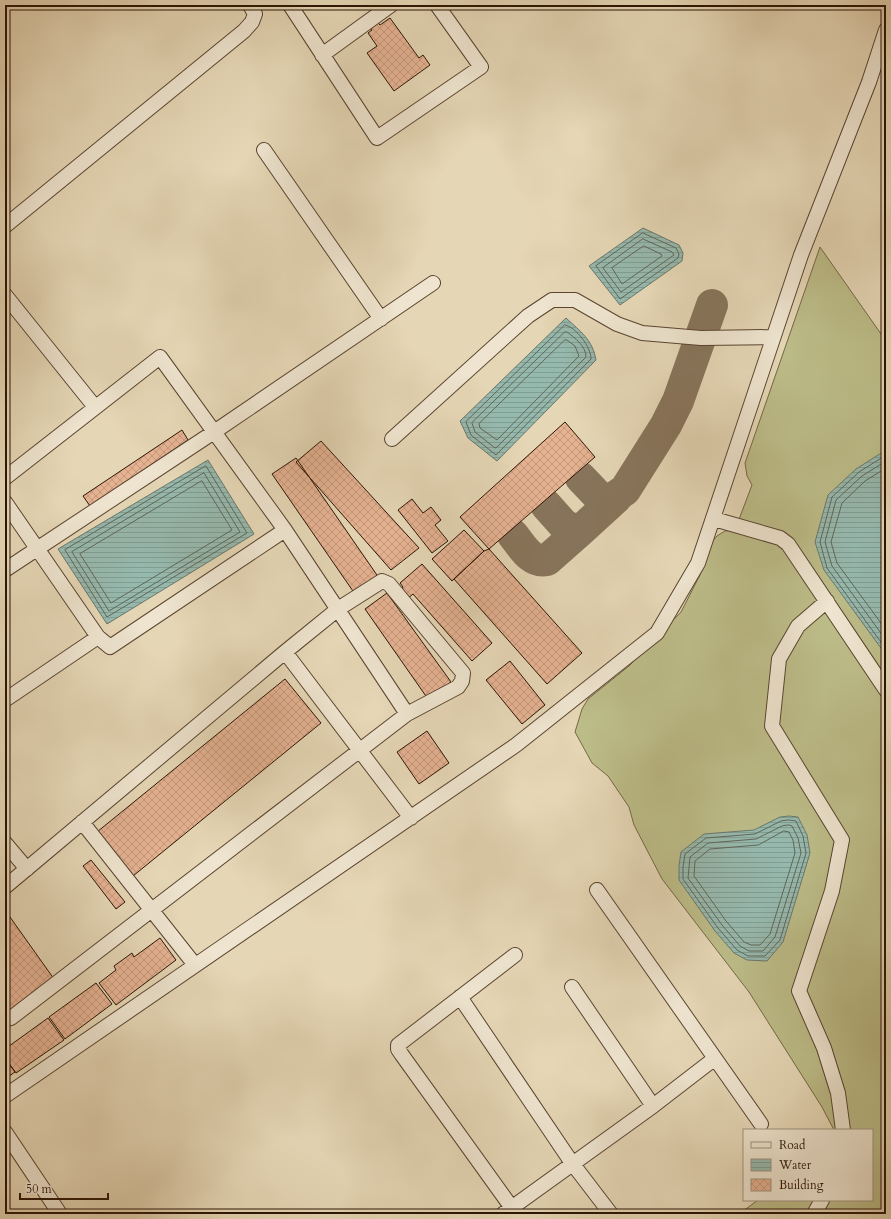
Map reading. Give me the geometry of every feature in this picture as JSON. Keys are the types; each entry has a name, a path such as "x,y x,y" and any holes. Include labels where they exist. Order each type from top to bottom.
{"street":[{"path":"5,226 244,31 252,22 255,14 250,5"},
{"path":"290,5 377,138 481,67 437,5"},
{"path":"322,54 391,5"},
{"path":"5,1096 516,745 657,634 698,563 714,519 801,255 869,82 886,30"},
{"path":"264,150 381,319"},
{"path":"5,570 214,432 433,283"},
{"path":"5,295 95,407"},
{"path":"392,439 528,316 552,300 575,300 617,324 642,333 701,338 773,337"},
{"path":"5,478 160,357 285,530 408,714"},
{"path":"5,502 98,637 110,647 285,530"},
{"path":"714,519 785,540 886,690"},
{"path":"5,888 285,652 338,609 382,581 386,582 463,673 462,681 458,687 408,714 11,1018 5,1019"},
{"path":"827,601 798,626 779,659 772,726 842,840 832,891 800,991 824,1048 838,1093 843,1129"},
{"path":"5,700 98,637"},
{"path":"285,652 411,818"},
{"path":"82,822 195,965"},
{"path":"5,843 27,869"},
{"path":"597,890 761,1124"},
{"path":"515,955 398,1045 398,1049 507,1211 653,1106 714,1059"},
{"path":"572,987 653,1106"},
{"path":"460,997 572,1163 611,1214"},
{"path":"5,1132 60,1214"},
{"path":"814,1214 821,1201"}],"green space":[{"path":"820,247 886,341 886,1214 739,1214 757,1201 873,1201 873,1129 833,1129 822,1107 749,992 662,879 634,825 629,807 608,776 592,763 575,732 582,709 588,699 629,666 681,612 700,575 710,544 717,536 725,531 735,530 752,485 747,476 745,463"}],"water":[{"path":"643,228 679,245 683,253 682,261 620,305 589,266"},
{"path":"566,318 589,341 596,360 497,461 468,438 460,421"},
{"path":"886,450 886,655 824,570 815,542 828,495 856,469"},
{"path":"208,460 254,534 107,624 58,549"},
{"path":"780,817 798,817 807,835 810,853 783,942 767,961 747,960 734,953 715,931 679,880 681,852 704,834 754,830"}],"building":[{"path":"373,16 380,25 390,18 419,58 423,55 430,65 394,91 367,53 377,46 368,33 372,30 366,21"},
{"path":"565,422 595,457 489,549 460,517"},
{"path":"182,430 188,440 90,506 83,496"},
{"path":"321,441 419,548 391,570 296,462"},
{"path":"5,456 10,461 5,465"},
{"path":"296,458 379,578 355,594 272,474"},
{"path":"412,499 423,513 431,507 441,520 435,525 448,541 432,553 398,510"},
{"path":"464,530 484,551 452,581 432,559"},
{"path":"489,549 582,653 547,684 454,579 484,551"},
{"path":"422,564 492,643 472,661 413,594 406,600 398,591 403,587 400,583"},
{"path":"387,593 451,682 428,699 365,609"},
{"path":"510,661 545,705 522,724 486,680"},
{"path":"285,679 321,723 133,876 97,832"},
{"path":"427,731 449,763 419,784 397,752"},
{"path":"91,860 125,902 116,909 83,866"},
{"path":"5,910 54,979 5,1013"},
{"path":"160,938 176,960 116,1005 99,983 116,970 114,966 132,953 134,957"},
{"path":"96,983 112,1004 65,1039 49,1017"},
{"path":"48,1018 64,1040 16,1073 5,1058 5,1049"},
{"path":"5,1058 15,1072 5,1079"}],"taxiway":[{"path":"581,478 602,500 609,501 625,490 666,425 678,401 712,305"},
{"path":"546,505 563,524 575,531 581,530 616,498"},
{"path":"513,535 527,553 541,561 547,560 581,530"}]}
